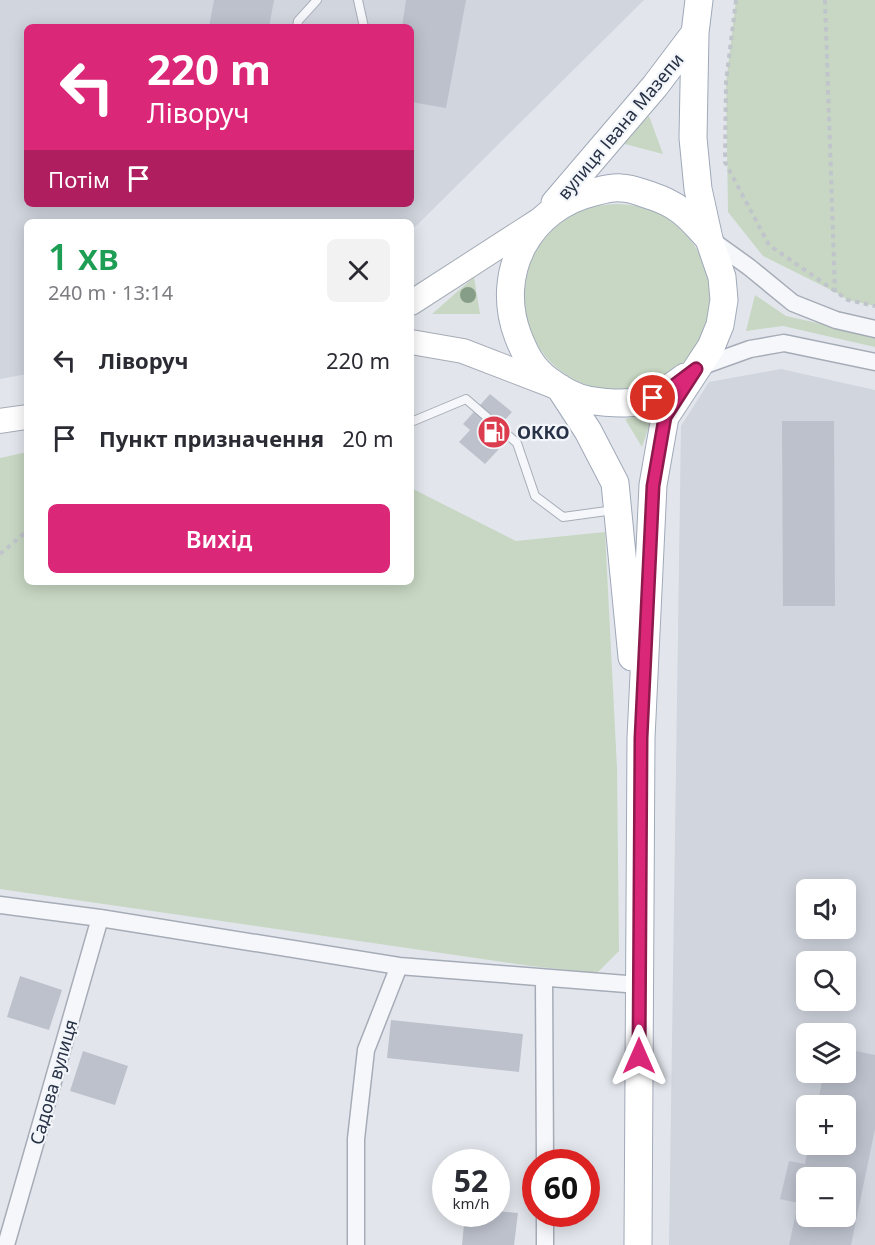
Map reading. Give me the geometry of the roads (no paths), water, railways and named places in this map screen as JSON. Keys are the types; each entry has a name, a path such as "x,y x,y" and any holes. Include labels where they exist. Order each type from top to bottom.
{"main road":[{"name":"вулиця Івана Мазепи","path":"641,738 653,486 665,417 711,347 720,325 724,300 722,277 709,239 698,189 693,138 695,33 699,0"},
{"name":"вулиця Івана Мазепи","path":"560,388 536,370 524,352 511,317 508,298 511,273 520,248 655,86 695,33"},
{"path":"414,301 562,204 582,195 620,187 638,191 679,209 709,239"},
{"path":"414,343 463,351 560,388 580,398 616,405 641,402 664,393 696,369"},
{"path":"560,388 588,431 615,483 622,575 641,738 638,1245"},
{"path":"0,421 24,417"}],"street":[{"path":"709,239 749,267 793,303 836,320 875,329"},
{"path":"696,369 750,349 784,343 875,362"},
{"path":"0,905 100,918 399,966 639,985"},
{"name":"Садова вулиця","path":"6,1245 100,918"},
{"path":"356,1245 356,1139 366,1050 399,966"},
{"path":"544,978 545,1149"},
{"path":"545,1227 545,1245"}],"lane":[{"path":"298,24 317,0"},
{"path":"358,0 363,24"},
{"path":"414,421 466,399 517,443 535,496 563,517 617,510"}],"place":[{"name":"ОККО","path":"494,432"}]}
